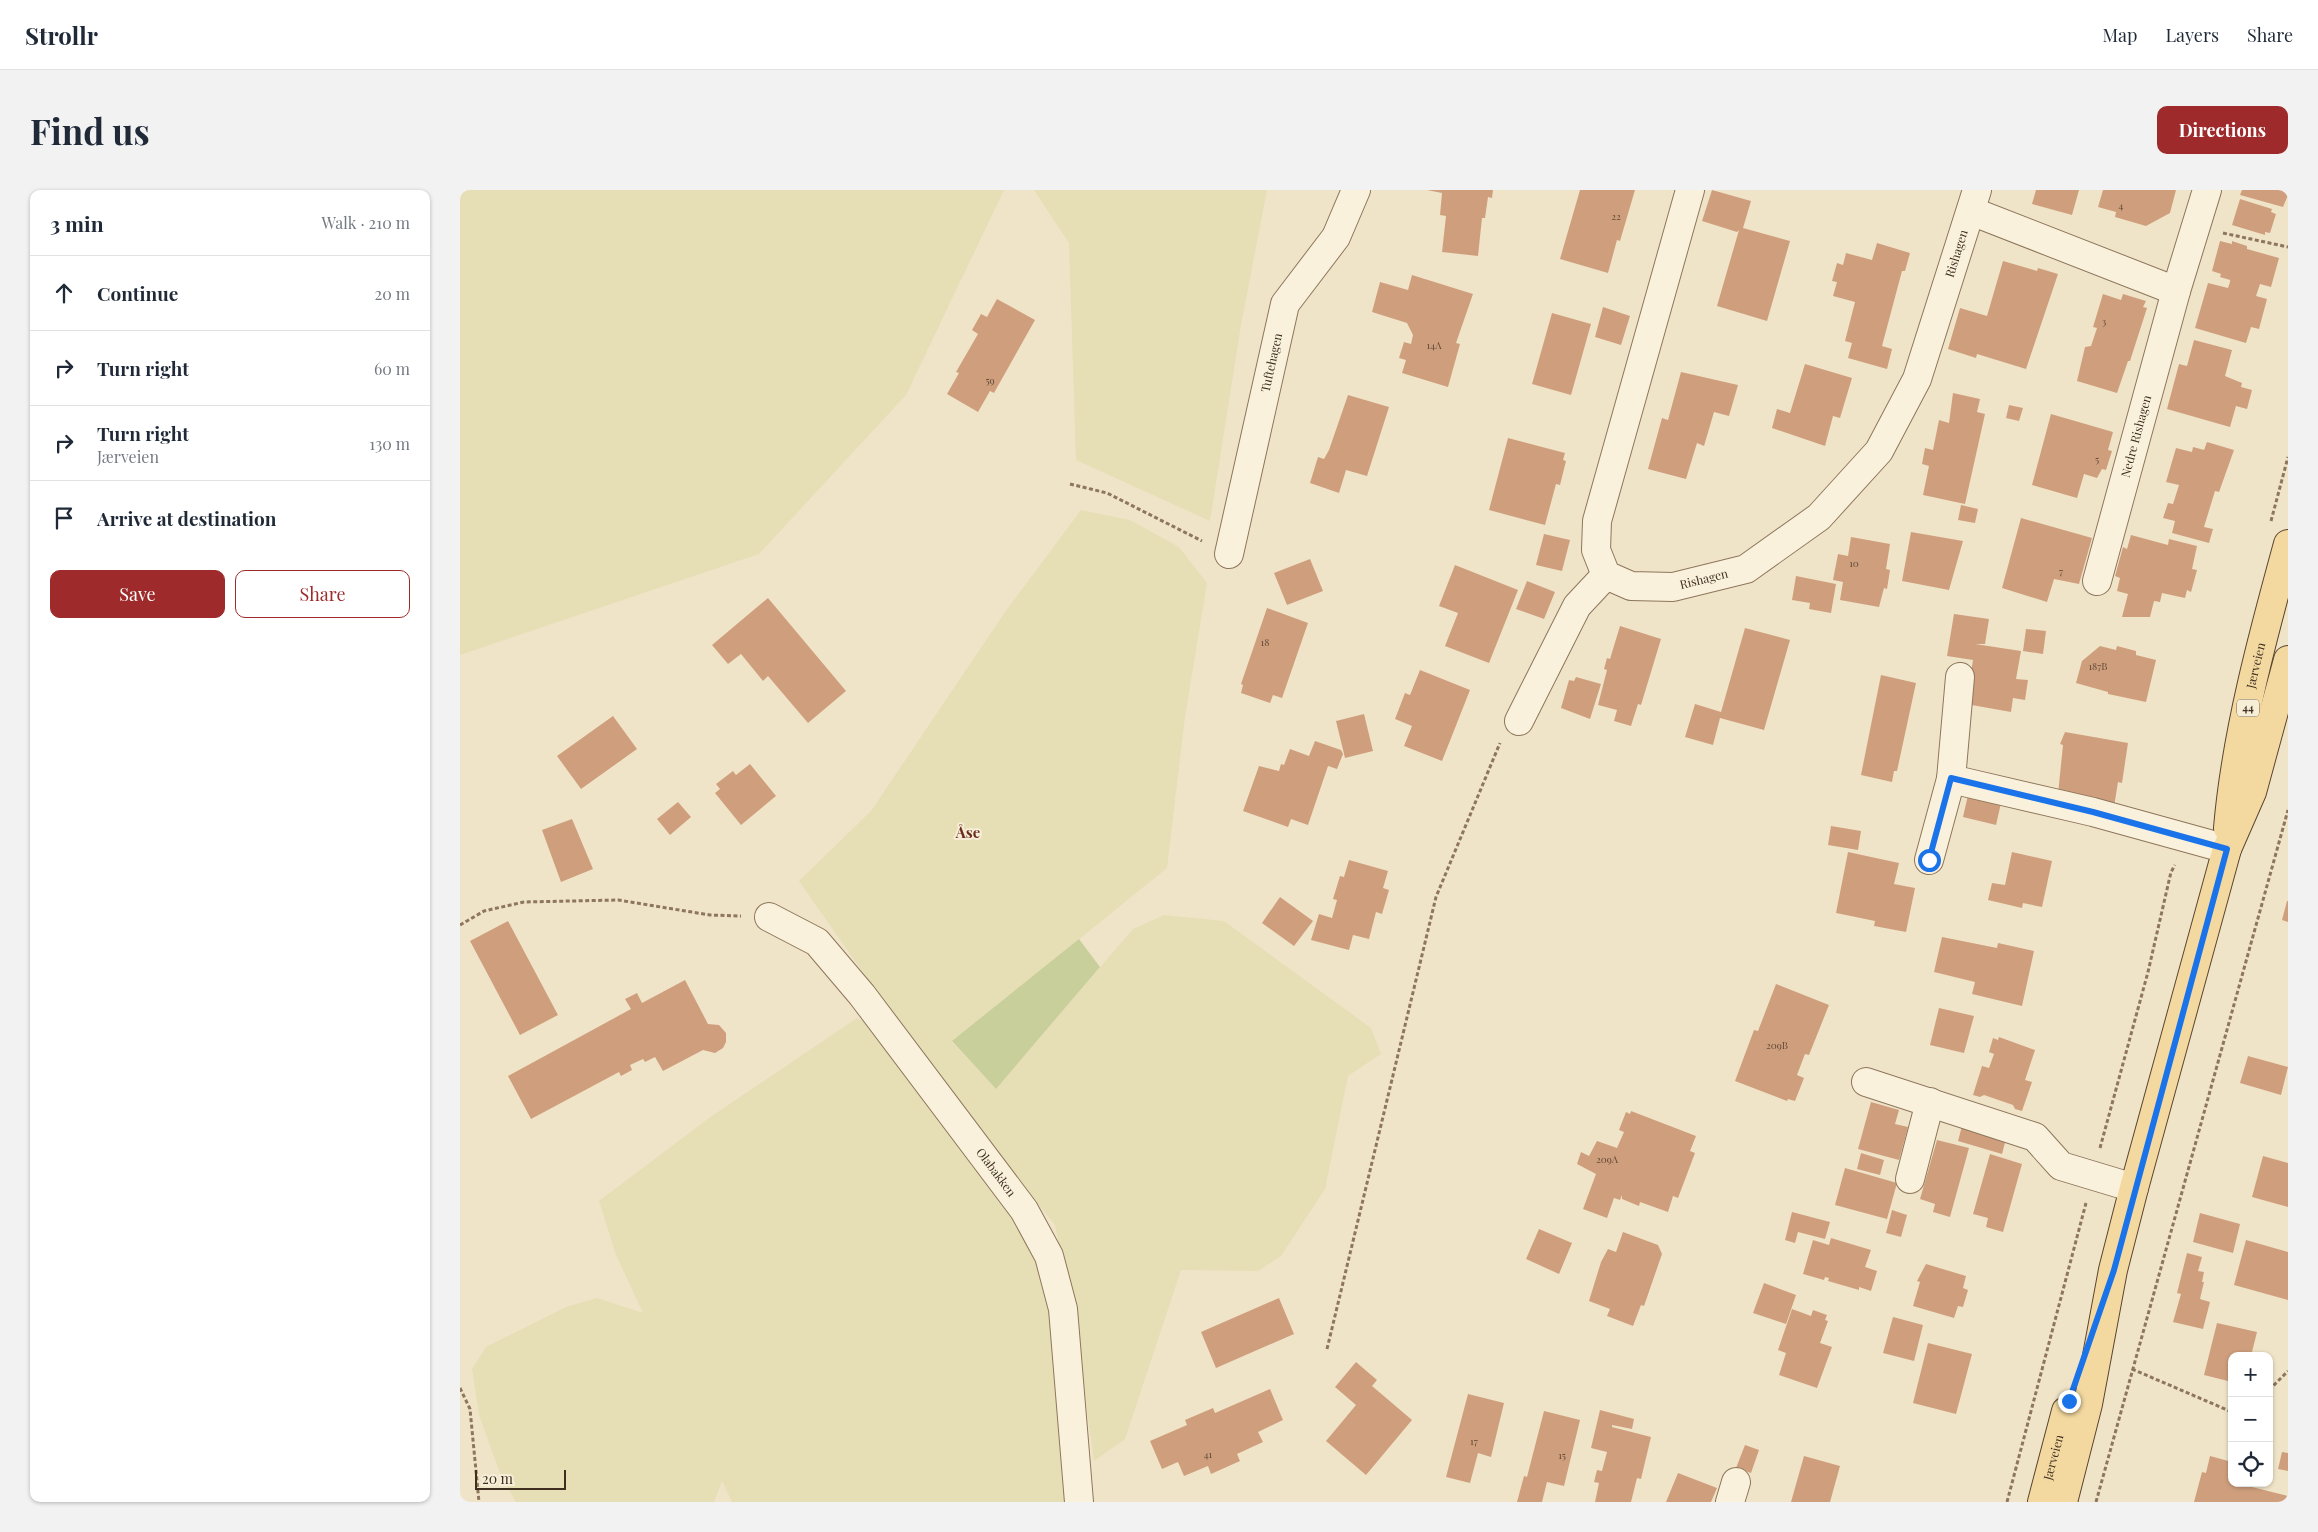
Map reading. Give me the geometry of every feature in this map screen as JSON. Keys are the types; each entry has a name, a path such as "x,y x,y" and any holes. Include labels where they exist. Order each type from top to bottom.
{"main road":[{"name":"Jærveien","path":"2227,849 2231,790 2283,558"},
{"name":"Jærveien","path":"2062,1502 2088,1404 2114,1270 2134,1188 2227,849 2252,792 2288,660"},
{"name":"Jærveien","path":"2042,1502 2069,1401 2114,1270"}],"street":[{"name":"Tuftehagen","path":"1229,554 1285,304 1336,237 1356,190"},
{"path":"1518,721 1577,606 1606,575 1596,550 1597,521 1690,190"},
{"name":"Nedre Rishagen","path":"2097,580 2176,291 2207,190"},
{"path":"1974,200 2176,291"},
{"name":"Rishagen","path":"1606,575 1631,586 1673,587 1746,569 1819,517 1879,451 1917,379 1974,200"},
{"path":"1929,860 1951,778 1960,677"},
{"path":"1951,778 2093,812 2227,849"},
{"name":"Olabakken","path":"769,917 817,942 855,988 1024,1210 1049,1256 1063,1310 1079,1502"},
{"path":"1866,1082 2035,1137 2061,1166 2134,1188"},
{"path":"1910,1179 1930,1102"}],"path":[{"path":"2196,227 2288,247"},
{"path":"2283,558 2288,457"},
{"path":"1070,484 1107,493 1229,554"},
{"path":"1327,1349 1436,897 1500,744 1518,721"},
{"path":"2096,1502 2288,810"},
{"path":"2007,1502 2148,972 2171,872 2192,839"},
{"path":"460,925 484,911 524,902 573,900 618,900 710,915 769,917"},
{"path":"2132,1369 2228,1410"},
{"path":"2273,1386 2288,1371"},
{"path":"460,1388 470,1409 479,1502"}],"shaded area":[{"path":"460,190 1004,190 906,395 759,554 460,655"},
{"path":"1034,190 1267,190 1241,325 1210,521 1076,460 1069,243"},
{"path":"1081,510 1130,520 1179,547 1207,583 1185,717 1167,868 952,1042 996,1089 1133,929 1164,915 1224,921 1371,1028 1381,1054 1348,1076 1325,1189 1281,1256 1258,1271 1181,1270 1125,1439 1094,1461 1072,1305 1055,1225 943,1087 799,881 871,811 1005,612"},
{"path":"857,1018 881,1031 1031,1238 1055,1316 1069,1502 732,1502 722,1481 714,1502 516,1502 501,1476 479,1415 472,1369 486,1347 566,1307 597,1298 643,1313 616,1255 599,1201 709,1118"}],"green space":[{"path":"1079,939 1100,967 996,1089 952,1041"}],"building":[{"path":"1427,190 1493,190 1492,198 1488,197 1485,218 1482,218 1478,256 1442,252 1446,216 1440,215 1442,193"},
{"path":"1580,190 1635,190 1620,241 1617,240 1608,273 1560,259"},
{"path":"1712,190 1751,201 1743,228 1790,241 1767,321 1717,306 1739,230 1737,232 1702,221"},
{"path":"2036,190 2079,190 2072,215 2032,204"},
{"path":"2103,190 2176,190 2170,213 2146,226 2115,217 2116,212 2098,207"},
{"path":"2242,190 2288,190 2288,195 2283,207 2240,195"},
{"path":"2240,199 2272,209 2271,212 2276,214 2270,233 2265,232 2265,235 2232,225"},
{"path":"2220,241 2232,244 2232,241 2247,246 2247,249 2279,258 2271,287 2260,284 2256,296 2267,299 2259,329 2251,327 2246,343 2195,328 2208,283 2228,288 2230,282 2230,280 2220,277 2221,274 2212,271"},
{"path":"1877,243 1910,253 1905,271 1902,271 1882,346 1892,349 1887,369 1848,358 1852,343 1845,341 1855,302 1833,296 1837,282 1832,281 1837,263 1843,265 1846,253 1872,260"},
{"path":"2003,261 2037,271 2038,268 2058,274 2026,369 1977,354 1976,358 1948,349 1960,308 1987,316"},
{"path":"1412,275 1473,294 1456,343 1460,344 1448,387 1402,373 1406,360 1399,358 1404,342 1411,344 1413,335 1407,323 1372,312 1380,282 1408,290"},
{"path":"2103,294 2121,300 2123,294 2146,301 2143,307 2147,308 2130,361 2128,361 2117,393 2077,381 2085,347 2091,346 2097,328 2093,327"},
{"path":"997,299 1035,320 994,393 990,391 978,412 947,394 959,373 956,372 978,334 972,330 981,314 987,317"},
{"path":"1603,307 1630,316 1621,345 1595,337"},
{"path":"1552,313 1591,324 1571,395 1532,384"},
{"path":"2194,340 2232,350 2225,376 2242,383 2241,387 2252,390 2247,409 2236,406 2230,427 2167,409 2179,364 2187,366"},
{"path":"1805,364 1852,378 1840,418 1833,416 1825,446 1772,428 1777,409 1790,413"},
{"path":"1681,372 1738,385 1729,416 1714,412 1704,446 1697,443 1686,479 1648,469 1662,418 1668,420"},
{"path":"1953,393 1980,399 1977,412 1985,414 1965,504 1923,495 1929,466 1922,464 1925,448 1933,450 1939,420 1949,423"},
{"path":"1348,395 1389,407 1367,476 1346,470 1339,493 1310,483 1318,457 1324,459 1329,450"},
{"path":"2009,405 2023,408 2019,421 2006,418"},
{"path":"2051,414 2113,432 2108,450 2112,451 2106,470 2102,469 2097,478 2084,474 2077,498 2032,485"},
{"path":"1508,438 1565,453 1563,460 1566,461 1560,485 1556,484 1545,525 1489,510"},
{"path":"2207,442 2234,450 2219,492 2215,491 2204,527 2213,529 2209,543 2172,533 2175,521 2163,518 2168,503 2173,504 2179,485 2166,482 2176,448 2192,452 2193,447 2204,450"},
{"path":"1961,505 1978,509 1975,523 1958,520"},
{"path":"2021,518 2092,538 2079,584 2054,579 2047,602 2002,588"},
{"path":"1911,532 1963,541 1949,590 1902,581"},
{"path":"1544,534 1570,540 1562,571 1536,565"},
{"path":"2131,535 2168,545 2169,539 2197,546 2192,569 2197,570 2191,592 2187,590 2185,598 2162,593 2160,602 2154,601 2150,617 2122,617 2128,594 2117,591 2120,578 2115,576 2123,547 2127,549"},
{"path":"1851,537 1890,544 1886,569 1890,570 1887,589 1884,588 1879,607 1840,600 1843,582 1833,580 1838,554 1848,556"},
{"path":"1310,559 1323,591 1287,605 1274,573"},
{"path":"1455,565 1518,590 1489,663 1445,646 1458,613 1439,606"},
{"path":"1796,576 1836,584 1831,613 1809,609 1810,603 1792,600"},
{"path":"1527,581 1555,592 1544,619 1516,609"},
{"path":"768,598 846,691 808,723 768,676 763,681 741,654 728,664 712,645"},
{"path":"1267,608 1308,623 1282,698 1273,695 1270,703 1241,693 1243,685 1241,684"},
{"path":"1954,614 1989,619 1985,644 1975,644 2021,651 2016,679 2028,680 2025,700 2013,698 2011,712 1966,704 1973,660 1947,656"},
{"path":"1620,626 1661,639 1641,705 1638,704 1631,726 1614,721 1617,710 1598,705 1607,670 1604,669 1607,658 1610,659"},
{"path":"1745,628 1790,640 1764,730 1720,718 1713,745 1685,737 1695,704 1721,712"},
{"path":"2026,629 2046,631 2043,654 2023,651"},
{"path":"2100,646 2116,650 2117,646 2136,651 2136,655 2156,660 2146,702 2108,694 2108,692 2076,683 2082,661"},
{"path":"1420,670 1470,690 1442,761 1404,746 1412,726 1395,719 1405,693 1410,695"},
{"path":"1881,675 1916,683 1897,771 1894,771 1892,782 1861,775"},
{"path":"1576,677 1601,684 1590,719 1561,708 1569,680 1574,681"},
{"path":"1364,714 1373,751 1345,758 1336,721"},
{"path":"613,716 637,749 581,789 557,756"},
{"path":"2065,732 2128,743 2122,783 2118,782 2114,807 2058,794 2063,745 2060,744"},
{"path":"1315,741 1341,750 1343,754 1337,769 1328,766 1308,825 1291,819 1288,827 1243,811 1259,766 1279,771 1281,764 1284,765 1290,749 1309,756"},
{"path":"750,764 776,796 741,825 715,793 720,789 716,784 733,771 736,775"},
{"path":"1968,795 2001,803 1996,825 1963,817"},
{"path":"678,802 691,817 670,835 657,819"},
{"path":"572,819 593,869 561,882 542,830"},
{"path":"1831,826 1861,831 1858,850 1828,845"},
{"path":"1848,852 1899,863 1894,884 1915,888 1906,932 1874,926 1875,921 1836,913"},
{"path":"2012,852 2052,861 2042,907 2023,903 2022,908 1988,900 1992,883 2005,885"},
{"path":"1349,860 1388,871 1383,888 1389,890 1382,914 1376,912 1369,939 1353,935 1349,950 1311,940 1319,914 1332,918 1337,900 1333,899 1340,876 1344,877"},
{"path":"1280,897 1313,921 1294,946 1262,923"},
{"path":"2288,901 2288,922 2282,920"},
{"path":"508,921 558,1015 520,1035 470,941"},
{"path":"1942,937 1997,948 1998,943 2034,951 2022,1006 1972,994 1975,982 1934,972"},
{"path":"685,980 708,1024 719,1025 726,1033 726,1042 723,1048 715,1053 703,1050 663,1071 655,1057 645,1062 643,1059 630,1065 632,1070 621,1076 619,1072 531,1119 508,1076 631,1009 625,999 637,993 642,1003"},
{"path":"1776,984 1829,1005 1809,1055 1805,1054 1797,1075 1804,1078 1795,1101 1788,1099 1787,1101 1735,1081 1754,1030 1758,1031"},
{"path":"1939,1008 1974,1016 1964,1053 1930,1045"},
{"path":"1999,1037 2035,1050 2025,1080 2032,1082 2022,1111 2015,1109 2013,1105 1984,1095 1980,1097 1973,1095 1982,1066 1989,1068 1994,1054 1989,1052 1993,1038 1998,1040"},
{"path":"2248,1056 2288,1067 2281,1095 2240,1083"},
{"path":"1871,1102 1899,1110 1895,1124 1908,1127 1899,1160 1858,1149"},
{"path":"1631,1111 1696,1136 1690,1151 1695,1153 1678,1198 1673,1196 1668,1212 1640,1202 1639,1206 1622,1199 1622,1195 1620,1200 1614,1198 1607,1218 1583,1209 1596,1174 1577,1164 1581,1152 1589,1156 1597,1141 1617,1148 1624,1132 1619,1130 1626,1112 1630,1114"},
{"path":"1962,1126 2006,1139 2002,1154 1958,1141"},
{"path":"1937,1140 1969,1148 1950,1217 1933,1212 1935,1204 1920,1199"},
{"path":"1861,1153 1884,1160 1880,1175 1857,1169"},
{"path":"1990,1154 2022,1164 2003,1232 1986,1227 1988,1218 1973,1214"},
{"path":"2263,1156 2288,1163 2288,1207 2252,1197"},
{"path":"1845,1168 1897,1183 1887,1219 1835,1205"},
{"path":"1892,1210 1907,1215 1901,1237 1886,1233"},
{"path":"1792,1212 1830,1222 1825,1239 1798,1232 1795,1243 1785,1240"},
{"path":"2200,1213 2240,1224 2233,1253 2193,1242"},
{"path":"1539,1229 1572,1243 1559,1274 1526,1259"},
{"path":"1623,1232 1658,1245 1662,1254 1644,1306 1641,1305 1633,1326 1607,1316 1610,1309 1589,1301 1601,1262 1608,1249 1616,1252"},
{"path":"1831,1238 1871,1250 1865,1267 1877,1271 1871,1291 1859,1287 1859,1290 1828,1281 1829,1278 1825,1277 1824,1280 1803,1274 1813,1240 1829,1245"},
{"path":"2246,1240 2288,1252 2288,1300 2234,1285"},
{"path":"2187,1253 2202,1257 2198,1271 2204,1272 2200,1299 2210,1302 2203,1329 2173,1322 2181,1294 2177,1293"},
{"path":"1926,1264 1966,1276 1963,1288 1968,1290 1963,1307 1958,1306 1954,1318 1913,1306 1920,1282 1917,1281"},
{"path":"1764,1283 1796,1295 1786,1324 1753,1313"},
{"path":"1279,1298 1294,1334 1216,1368 1201,1332"},
{"path":"1792,1309 1811,1316 1813,1310 1827,1315 1825,1320 1828,1321 1820,1343 1832,1347 1817,1388 1779,1375 1786,1353 1778,1350"},
{"path":"1893,1317 1923,1325 1914,1361 1883,1353"},
{"path":"2217,1323 2257,1332 2252,1352 2228,1352 2228,1381 2204,1375"},
{"path":"1928,1343 1972,1354 1956,1414 1913,1403"},
{"path":"1356,1362 1377,1380 1372,1386 1412,1420 1366,1475 1326,1441 1356,1405 1335,1387"},
{"path":"1270,1389 1283,1420 1258,1432 1263,1442 1237,1454 1240,1461 1211,1474 1208,1466 1184,1476 1178,1462 1162,1469 1150,1441 1187,1425 1185,1420 1213,1408 1215,1413"},
{"path":"1468,1394 1504,1403 1491,1457 1478,1453 1470,1483 1446,1477"},
{"path":"1600,1410 1634,1419 1632,1429 1612,1425 1612,1427 1651,1437 1641,1479 1637,1478 1631,1502 1595,1502 1599,1483 1594,1482 1597,1470 1602,1471 1607,1452 1591,1448"},
{"path":"1544,1411 1580,1420 1564,1486 1547,1482 1542,1502 1517,1502 1524,1476 1527,1477"},
{"path":"1745,1445 1759,1450 1751,1473 1736,1468"},
{"path":"2282,1452 2288,1453 2288,1471 2278,1469"},
{"path":"1804,1456 1840,1466 1830,1502 1791,1502"},
{"path":"2210,1456 2228,1461 2228,1487 2252,1487 2288,1496 2288,1502 2194,1502 2202,1472 2206,1473"},
{"path":"1678,1473 1717,1488 1711,1502 1666,1502"}],"district":[{"name":"Åse","path":"968,833"}],"route":[{"path":"1929,860 1951,778 2093,812 2227,849 2134,1188 2114,1270 2069,1401"}]}
